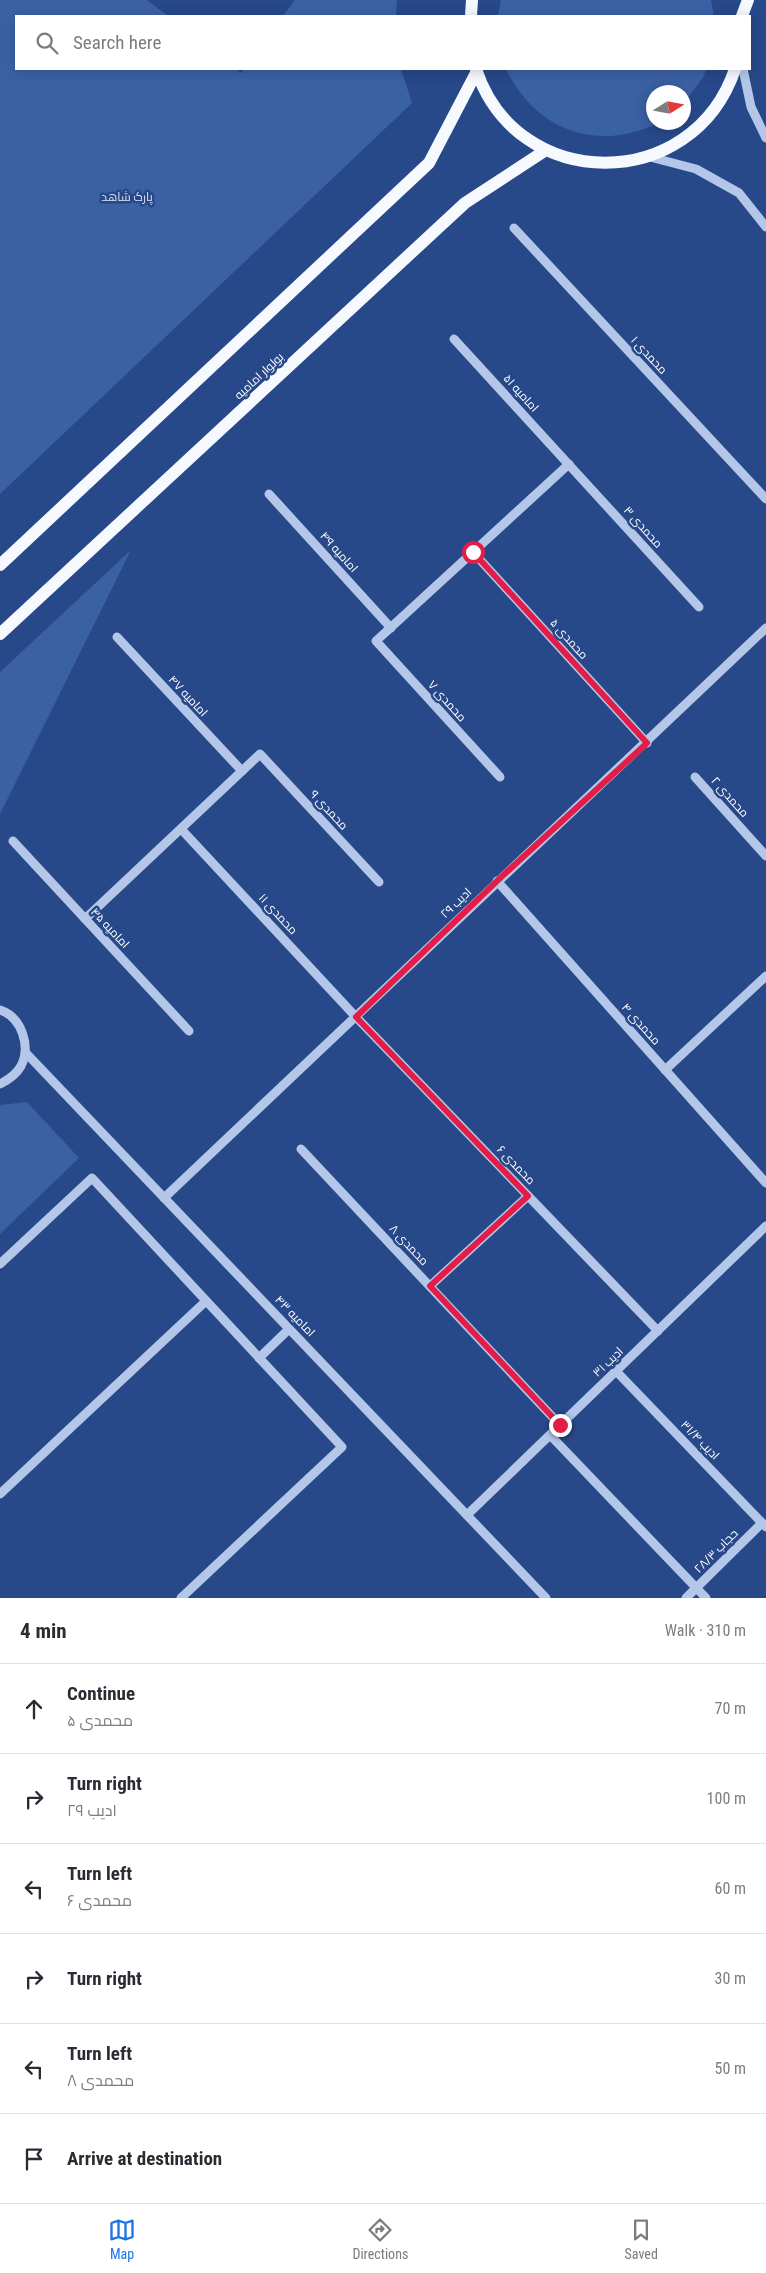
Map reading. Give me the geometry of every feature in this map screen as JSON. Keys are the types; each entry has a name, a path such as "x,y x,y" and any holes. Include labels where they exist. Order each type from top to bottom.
{"main road":[{"path":"471,15 472,0"},
{"path":"738,0 742,15"},
{"path":"742,15 748,0"},
{"path":"477,70 493,103 516,130 546,150 579,161 615,164 650,157 682,141 708,118 728,88 734,70"},
{"path":"0,565 430,163 477,70"},
{"name":"بولوار امامیه","path":"0,634 465,203 546,150"}],"street":[{"path":"743,70 751,107 766,138"},
{"path":"650,157 696,169 739,194 766,227"},
{"name":"محمدی ۱","path":"514,228 766,499"},
{"name":"امامیه ۵۱","path":"454,338 569,464"},
{"path":"391,628 569,464"},
{"name":"محمدی ۳","path":"569,464 699,606"},
{"name":"امامیه ۴۹","path":"268,494 391,628"},
{"name":"محمدی ۵","path":"473,552 647,743"},
{"name":"محمدی ۷","path":"391,628 376,641 500,778"},
{"name":"ادیب ۲۹","path":"164,1198 497,881 647,743 766,628"},
{"name":"امامیه ۴۷","path":"117,637 242,771"},
{"name":"محمدی ۹","path":"242,771 260,754 379,882"},
{"path":"85,919 242,771"},
{"name":"محمدی ۲","path":"695,777 766,856"},
{"name":"محمدی ۱۱","path":"181,829 356,1017"},
{"name":"امامیه ۴۵","path":"13,841 189,1031"},
{"name":"محمدی ۴","path":"497,881 766,1183"},
{"path":"665,1070 766,976"},
{"path":"0,1010 16,1022 24,1036 25,1052 21,1066 10,1079 0,1084"},
{"name":"محمدی ۶","path":"356,1017 658,1332"},
{"name":"امامیه ۴۳","path":"25,1052 546,1598"},
{"name":"محمدی ۸","path":"301,1149 560,1425"},
{"path":"0,1264 92,1178 342,1447 181,1598"},
{"path":"430,1286 528,1196"},
{"name":"ادیب ۳۱","path":"467,1515 766,1226"},
{"path":"0,1494 206,1301"},
{"path":"259,1358 289,1329"},
{"name":"ادیب ۳۱/۴","path":"616,1371 764,1525"},
{"path":"550,1436 706,1598"},
{"name":"حجاب ۲۸/۳","path":"686,1598 764,1525"}],"green space":[{"name":"پارک شاهد","path":"0,0 147,0 167,15 15,15 15,70 236,70 241,73 243,70 401,70 412,103 0,494"},
{"path":"295,0 397,0 396,15 284,15"},
{"path":"501,0 711,0 714,15 498,15"},
{"path":"507,70 706,70 704,76 691,94 691,85 646,85 646,128 635,132 613,136 591,135 570,130 551,121 533,107 518,90"},
{"path":"131,550 0,814 0,672"},
{"path":"27,1102 79,1158 0,1234 0,1105"}],"route":[{"path":"473,552 647,743 497,881 356,1017 528,1196 430,1286 560,1425"}]}
